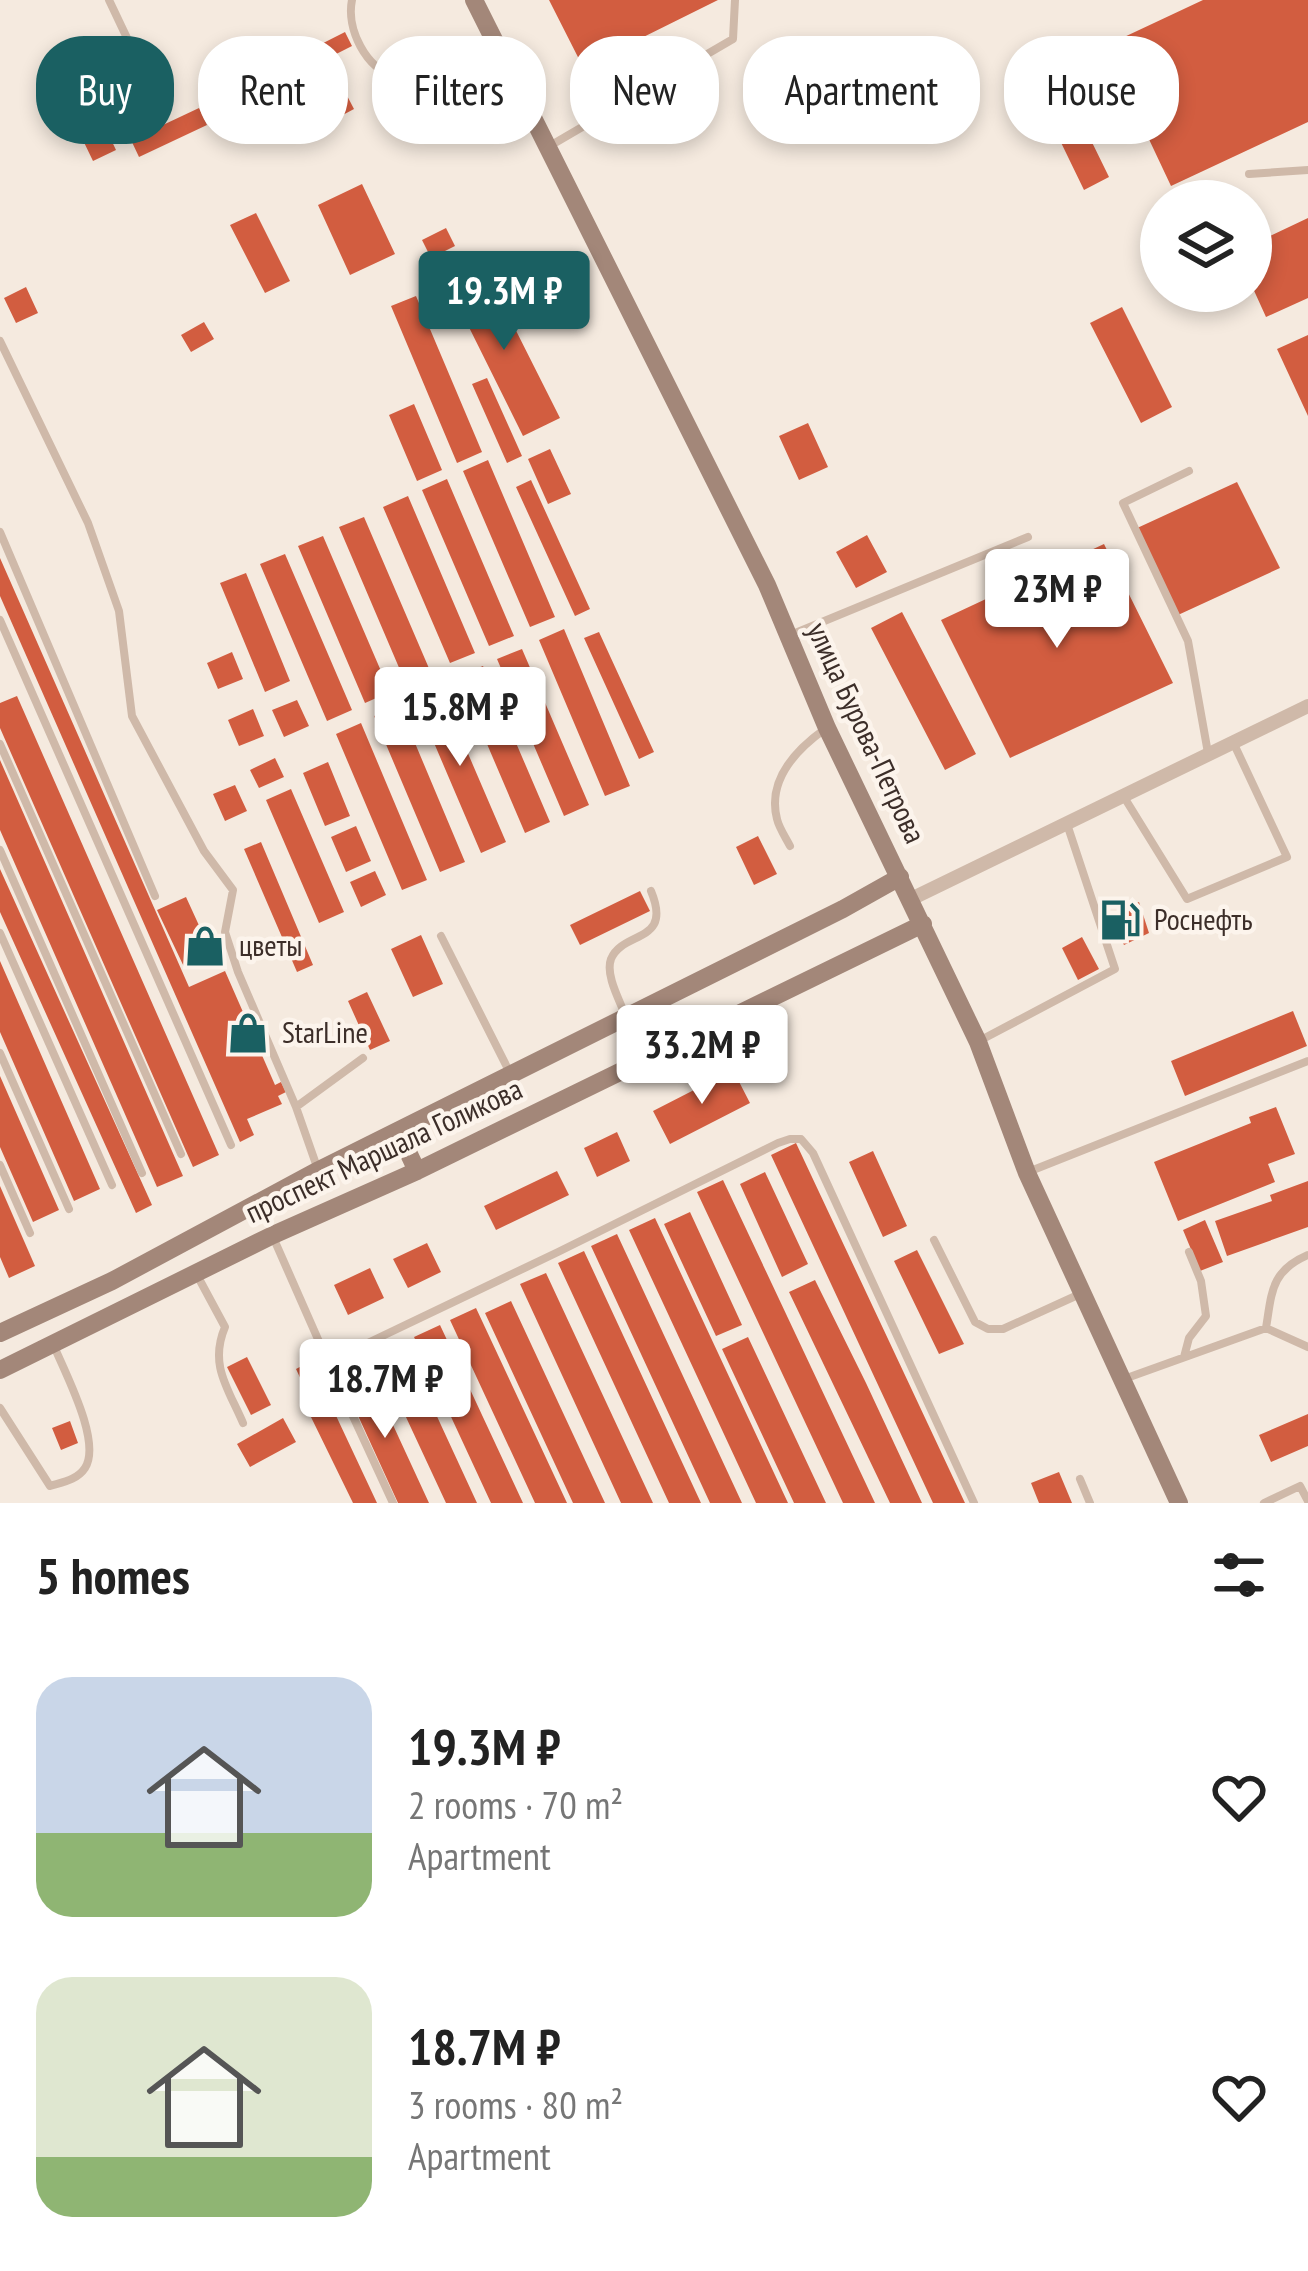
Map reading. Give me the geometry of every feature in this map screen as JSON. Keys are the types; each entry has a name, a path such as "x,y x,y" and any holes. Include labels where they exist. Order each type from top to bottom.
{"main road":[{"name":"улица Бурова-Петрова","path":"474,0 492,36"},
{"name":"улица Бурова-Петрова","path":"546,144 767,585 826,728 978,1042 1027,1173 1179,1503"},
{"name":"проспект Маршала Голикова","path":"0,1333 112,1281 319,1170 900,877"},
{"name":"проспект Маршала Голикова","path":"0,1370 922,924"},
{"path":"399,1132 417,1171"}],"street":[{"path":"911,899 1308,706"}],"lane":[{"path":"109,0 126,36"},
{"path":"352,0 351,22 372,65"},
{"path":"547,147 733,39 736,0"},
{"path":"1250,174 1308,170"},
{"path":"0,341 88,523 104,567 119,611 132,716 204,851 233,890 225,932 319,1170"},
{"path":"1189,472 1123,502 1188,641 1208,755"},
{"path":"0,532 155,896"},
{"path":"787,636 1028,537"},
{"path":"0,620 231,1145"},
{"path":"790,846 776,817 778,783 800,747 826,728"},
{"path":"1124,796 1186,899 1287,857 1233,742"},
{"path":"0,744 181,1154"},
{"path":"978,1042 1115,969 1066,824"},
{"path":"0,850 142,1173"},
{"path":"626,1018 609,964 614,953 655,923 658,907 651,891"},
{"path":"0,933 112,1185"},
{"path":"441,936 511,1076"},
{"path":"0,1053 69,1208"},
{"path":"296,1107 363,1058"},
{"path":"1027,1173 1308,1061"},
{"path":"328,1362 778,1143 801,1139 813,1153 974,1503"},
{"path":"0,1165 30,1233"},
{"path":"273,1235 393,1503"},
{"path":"934,1240 975,1322 988,1329 1003,1329 1082,1293"},
{"path":"1183,1358 1189,1339 1206,1316 1201,1281 1189,1252"},
{"path":"1266,1328 1272,1292 1286,1265 1308,1255"},
{"path":"196,1274 225,1328 217,1364 243,1423"},
{"path":"1122,1380 1266,1328 1308,1347"},
{"path":"0,1408 50,1486 74,1479 87,1466 90,1446 82,1414 53,1344"},
{"path":"1080,1479 1090,1503"},
{"path":"1264,1503 1300,1486 1308,1501"}],"building":[{"path":"549,0 718,0 645,36 570,36 570,41"},
{"path":"1203,0 1308,0 1308,122 1184,180 1168,180 1151,144 1179,144 1179,36 1126,36"},
{"path":"198,108 198,129 174,141 174,120"},
{"path":"85,144 113,144 116,150 93,161"},
{"path":"133,144 167,144 139,157"},
{"path":"1062,144 1093,144 1109,177 1084,190"},
{"path":"362,184 395,254 350,275 318,205"},
{"path":"256,213 290,281 265,293 230,225"},
{"path":"1308,218 1308,298 1266,317 1264,312 1272,312 1272,235"},
{"path":"446,228 455,246 431,258 422,240"},
{"path":"485,269 560,418 523,436 449,287"},
{"path":"26,287 38,313 16,323 4,298"},
{"path":"416,296 482,452 457,463 391,306"},
{"path":"1122,307 1172,407 1141,423 1090,323"},
{"path":"204,322 214,339 191,352 181,335"},
{"path":"1308,335 1308,416 1277,349"},
{"path":"487,378 522,456 507,463 472,384"},
{"path":"414,404 442,470 417,481 389,415"},
{"path":"808,423 828,467 799,480 779,436"},
{"path":"550,449 571,494 548,504 528,459"},
{"path":"488,460 555,617 530,627 463,471"},
{"path":"447,479 514,636 489,646 422,490"},
{"path":"531,480 590,609 575,616 516,487"},
{"path":"1237,482 1280,568 1178,615 1135,529"},
{"path":"408,496 475,653 450,663 383,507"},
{"path":"364,517 431,673 406,684 339,527"},
{"path":"867,535 887,572 856,588 836,552"},
{"path":"323,536 390,692 365,703 298,546"},
{"path":"1104,544 1173,683 1010,758 941,620"},
{"path":"285,554 352,710 327,721 260,564"},
{"path":"0,558 189,987 225,971 275,1085 281,1082 286,1092 278,1096 282,1104 247,1119 254,1135 240,1142 0,596"},
{"path":"246,573 290,681 265,692 220,583"},
{"path":"902,612 976,754 945,770 871,628"},
{"path":"564,629 630,786 605,796 539,640"},
{"path":"599,632 654,752 639,759 584,638"},
{"path":"522,649 589,805 564,816 497,659"},
{"path":"232,652 243,679 218,689 207,663"},
{"path":"483,666 550,822 525,833 458,676"},
{"path":"439,686 506,842 481,853 414,696"},
{"path":"17,696 219,1155 193,1167 0,728 0,703"},
{"path":"297,700 309,726 284,737 272,710"},
{"path":"399,705 465,862 440,872 374,716"},
{"path":"253,709 264,736 239,746 228,720"},
{"path":"361,723 427,880 402,890 336,734"},
{"path":"275,758 284,777 259,788 250,770"},
{"path":"0,760 183,1176 157,1187 0,830"},
{"path":"328,762 350,816 325,826 303,773"},
{"path":"235,785 247,811 225,821 213,794"},
{"path":"291,789 344,912 319,923 266,800"},
{"path":"356,826 371,861 346,872 331,837"},
{"path":"758,836 777,874 754,885 736,847"},
{"path":"261,842 313,965 297,972 244,849"},
{"path":"0,869 152,1205 136,1213 0,912"},
{"path":"375,871 386,895 361,907 350,882"},
{"path":"640,891 650,911 580,945 570,925"},
{"path":"186,897 213,956 185,969 157,910"},
{"path":"1139,902 1149,933 1124,945 1109,915"},
{"path":"421,935 443,984 413,997 391,949"},
{"path":"1082,937 1099,969 1078,980 1062,948"},
{"path":"0,961 100,1189 74,1201 0,1032"},
{"path":"367,992 390,1041 370,1050 348,1001"},
{"path":"1293,1011 1307,1046 1185,1096 1171,1061"},
{"path":"733,1070 750,1103 670,1144 653,1111"},
{"path":"0,1076 59,1210 33,1222 0,1147"},
{"path":"1276,1107 1295,1154 1268,1164 1275,1182 1178,1221 1154,1162 1251,1123 1249,1117"},
{"path":"617,1132 630,1161 597,1177 584,1148"},
{"path":"796,1143 965,1503 933,1503 771,1155"},
{"path":"873,1151 907,1226 883,1237 849,1162"},
{"path":"557,1171 569,1195 496,1230 484,1206"},
{"path":"765,1172 808,1264 782,1277 740,1184"},
{"path":"723,1180 875,1503 843,1503 697,1192"},
{"path":"1308,1181 1308,1227 1227,1256 1215,1221 1272,1201 1270,1195"},
{"path":"0,1186 35,1266 9,1278 0,1257"},
{"path":"690,1212 742,1325 716,1336 664,1224"},
{"path":"655,1218 788,1503 756,1503 629,1230"},
{"path":"1205,1220 1223,1262 1200,1271 1183,1230"},
{"path":"617,1234 742,1503 710,1503 591,1246"},
{"path":"427,1243 441,1272 408,1288 393,1259"},
{"path":"917,1250 964,1344 939,1354 894,1261"},
{"path":"584,1251 701,1503 669,1503 558,1263"},
{"path":"370,1268 384,1298 348,1315 334,1285"},
{"path":"546,1273 653,1503 621,1503 520,1284"},
{"path":"815,1280 922,1503 890,1503 789,1292"},
{"path":"511,1301 605,1503 573,1503 485,1313"},
{"path":"476,1308 567,1503 535,1503 450,1320"},
{"path":"440,1325 523,1503 491,1503 414,1337"},
{"path":"748,1337 826,1503 794,1503 722,1349"},
{"path":"404,1345 477,1503 446,1503 378,1357"},
{"path":"247,1357 271,1405 251,1415 227,1367"},
{"path":"311,1361 328,1395 312,1403 296,1369"},
{"path":"369,1373 429,1503 398,1503 344,1385"},
{"path":"331,1405 377,1503 353,1503 310,1415"},
{"path":"1308,1414 1308,1446 1271,1462 1259,1435"},
{"path":"283,1418 296,1442 250,1467 237,1444"},
{"path":"70,1421 78,1443 61,1450 52,1428"},
{"path":"1059,1472 1072,1503 1039,1503 1031,1483"}],"place":[{"name":"Роснефть","path":"1120,920"},
{"name":"цветы","path":"205,946"},
{"name":"StarLine","path":"248,1033"}]}
